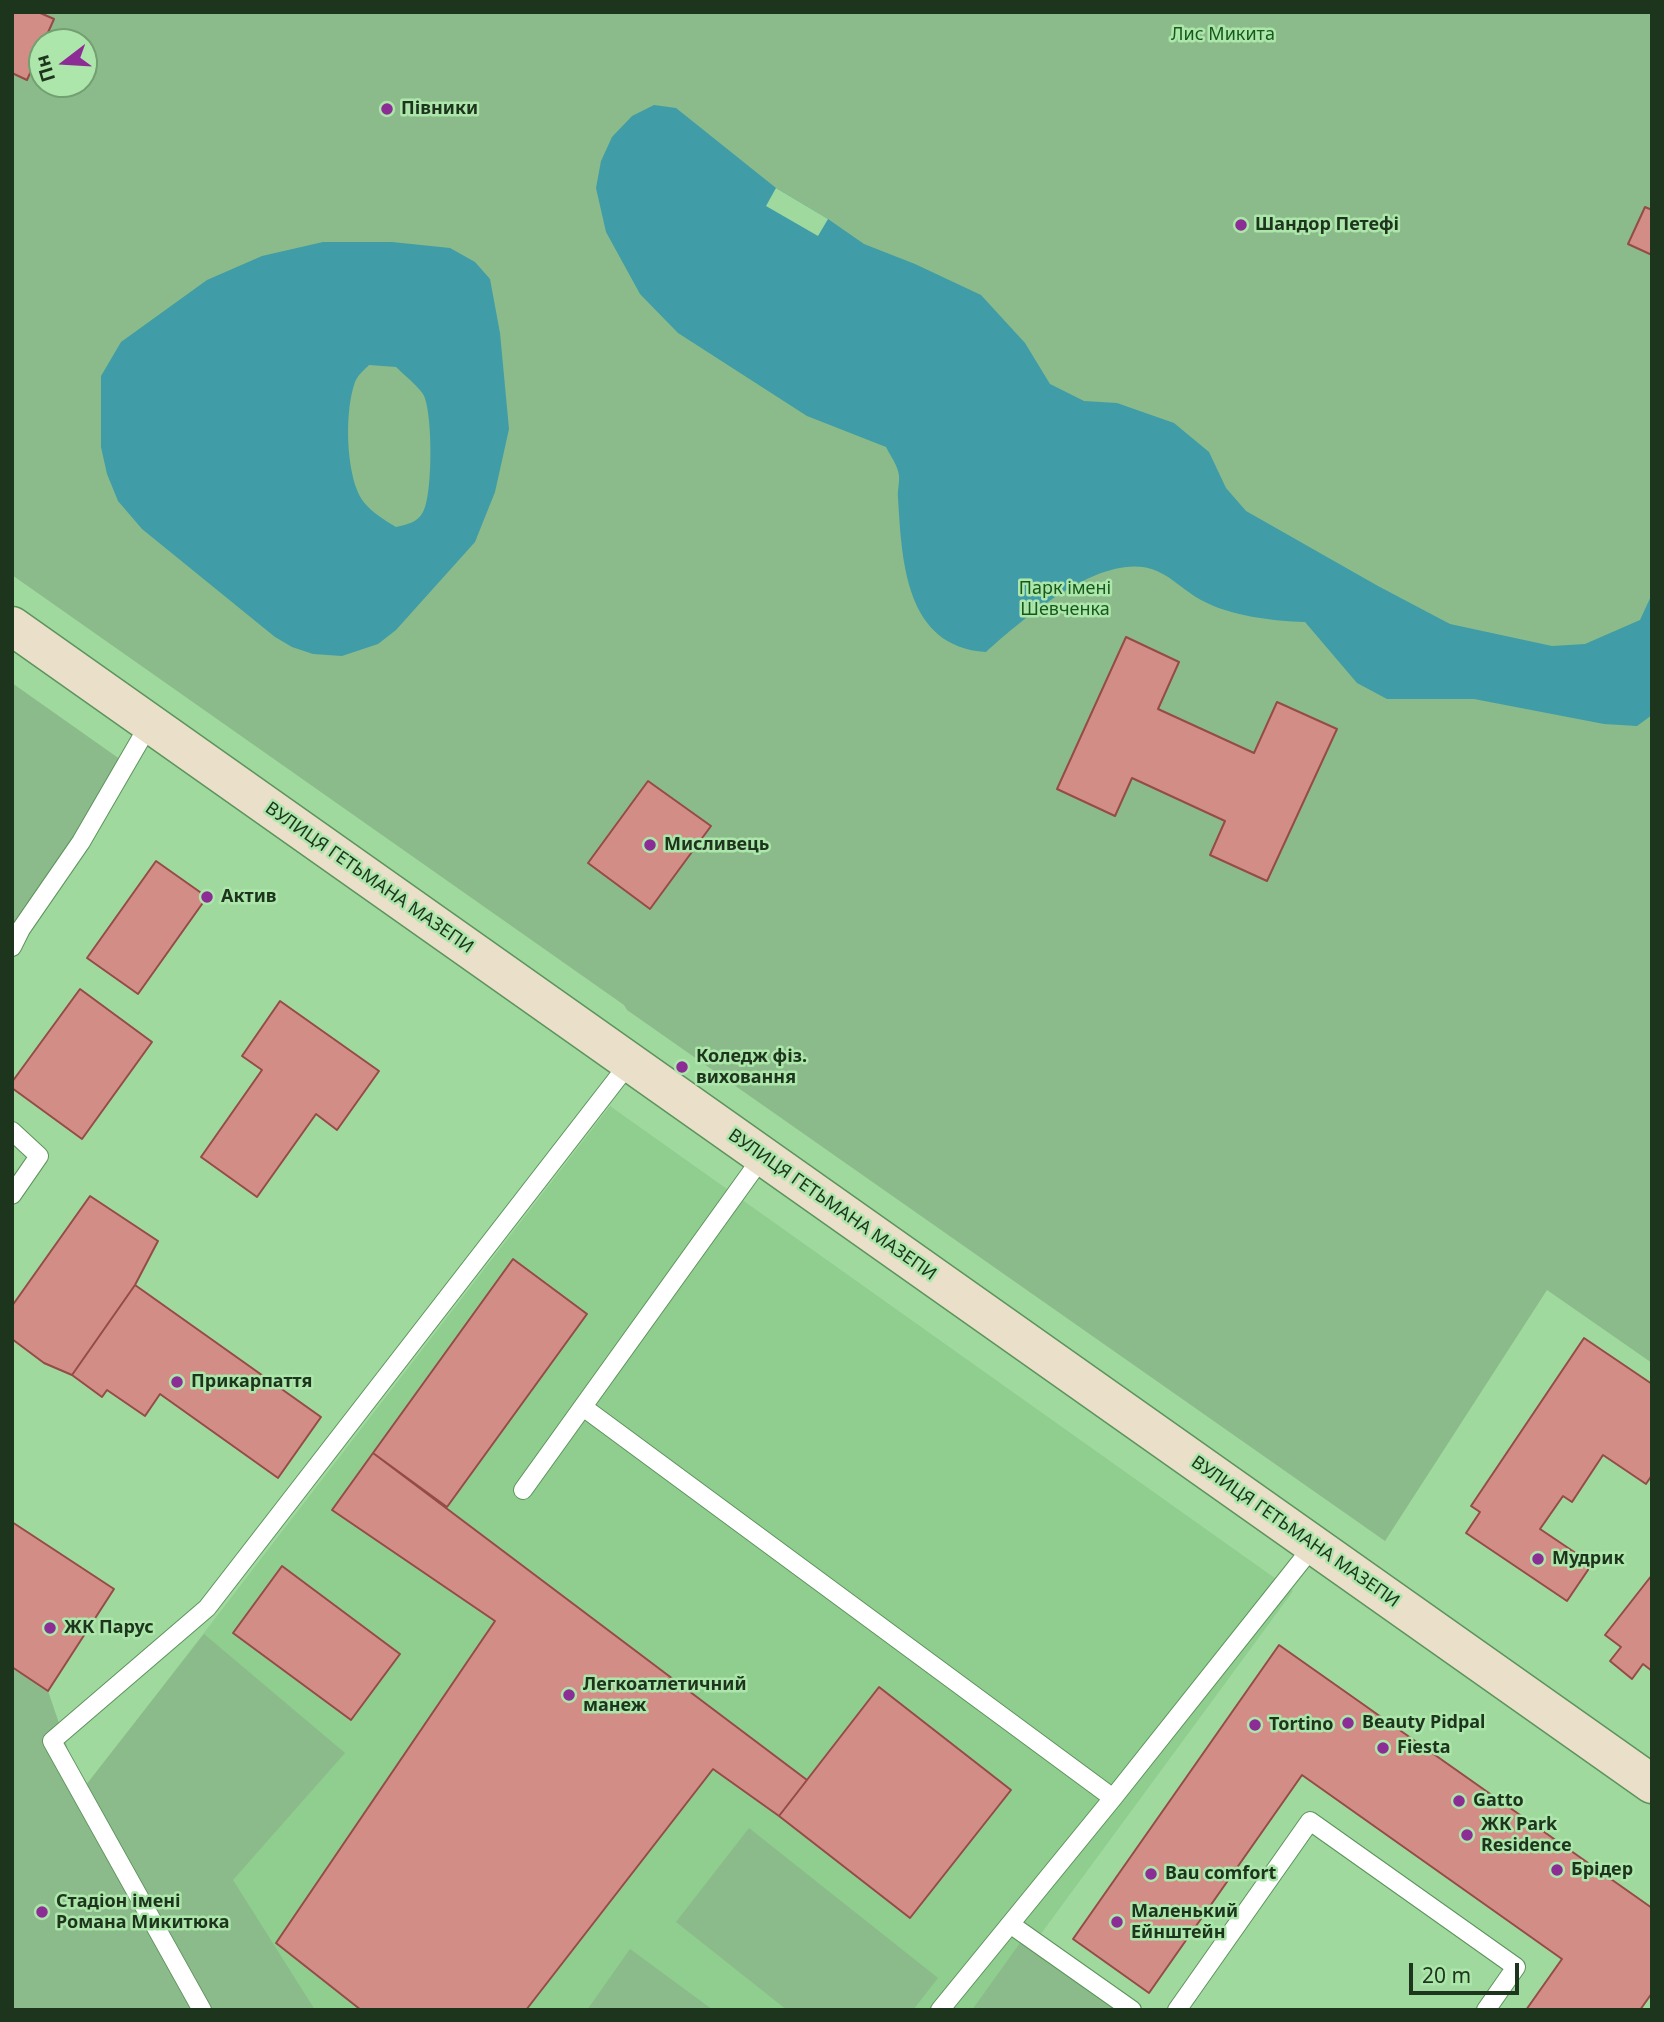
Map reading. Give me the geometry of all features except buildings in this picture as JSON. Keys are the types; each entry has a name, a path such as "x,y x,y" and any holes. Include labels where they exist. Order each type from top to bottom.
{"main road":[{"name":"ВУЛИЦЯ ГЕТЬМАНА МАЗЕПИ","path":"12,626 1652,1784"}],"lane":[{"path":"12,947 21,929 81,842 150,723"},
{"path":"202,2010 52,1741 207,1608 630,1062"},
{"path":"12,1131 39,1156 12,1195"},
{"path":"523,1490 763,1156"},
{"path":"583,1407 1113,1798"},
{"path":"940,2010 1314,1545"},
{"path":"1177,2010 1310,1821 1516,1966 1486,2010"},
{"path":"1010,1924 1132,2010"}],"shaded area":[{"path":"610,1106 1293,1591 1032,1946 1123,2010 257,2010 82,1791"}],"green space":[{"name":"Парк імені Шевченка","path":"12,12 1652,12 1652,1363 1547,1290 1385,1541 627,1010 624,1005 12,575"},
{"path":"12,683 124,762 12,931"},
{"path":"204,1634 345,1753 233,1880 315,2010 12,2010 12,1667 48,1691 82,1790"},
{"path":"749,1828 938,1978 913,2010 787,2010 676,1922"},
{"path":"1020,1943 1114,2010 972,2010"},
{"path":"630,1949 713,2010 587,2010"}],"water":[{"path":"654,105 676,108 776,188 864,244 981,295 1025,343 1050,384 1084,401 1117,403 1174,423 1209,452 1226,488 1246,511 1450,624 1552,646 1585,644 1640,620 1652,594 1652,715 1637,726 1604,724 1474,699 1387,699 1357,683 1305,622 1266,619 1225,610 1201,600 1157,571 1136,567 1113,569 1065,591 1042,606 986,652 959,647 939,635 924,618 913,597 906,573 898,495 899,474 886,447 807,416 678,333 640,294 606,232 596,188 601,161 612,137 632,116"},
{"path":"323,242 392,242 450,248 475,262 490,279 500,333 509,429 495,492 475,542 396,630 378,644 342,656 313,654 292,647 275,637 142,529 118,501 107,474 101,447 101,376 121,342 207,280 262,256","holes":["369,365 396,367 423,394 429,417 430,453 429,489 423,512 415,521 396,527 373,512 360,496 353,478 348,436 352,394 358,377"]}],"pier":[{"path":"776,188 828,219 818,236 766,206"}],"place":[{"name":"Півники","path":"387,109"},
{"name":"Шандор Петефі","path":"1241,225"},
{"name":"Мисливець","path":"650,845"},
{"name":"Актив","path":"207,897"},
{"name":"Коледж фіз. виховання","path":"682,1067"},
{"name":"Прикарпаття","path":"177,1382"},
{"name":"Мудрик","path":"1538,1559"},
{"name":"ЖК Парус","path":"50,1628"},
{"name":"Легкоатлетичний манеж","path":"569,1695"},
{"name":"Beauty Pidpal","path":"1348,1723"},
{"name":"Tortino","path":"1255,1725"},
{"name":"Fiesta","path":"1383,1748"},
{"name":"Gatto","path":"1459,1801"},
{"name":"ЖК Park Residence","path":"1467,1835"},
{"name":"Брідер","path":"1557,1870"},
{"name":"Bau comfort","path":"1151,1874"},
{"name":"Стадіон імені Романа Микитюка","path":"42,1912"},
{"name":"Маленький Ейнштейн","path":"1117,1922"}],"park label":[{"name":"Лис Микита","path":"1223,35"}]}
